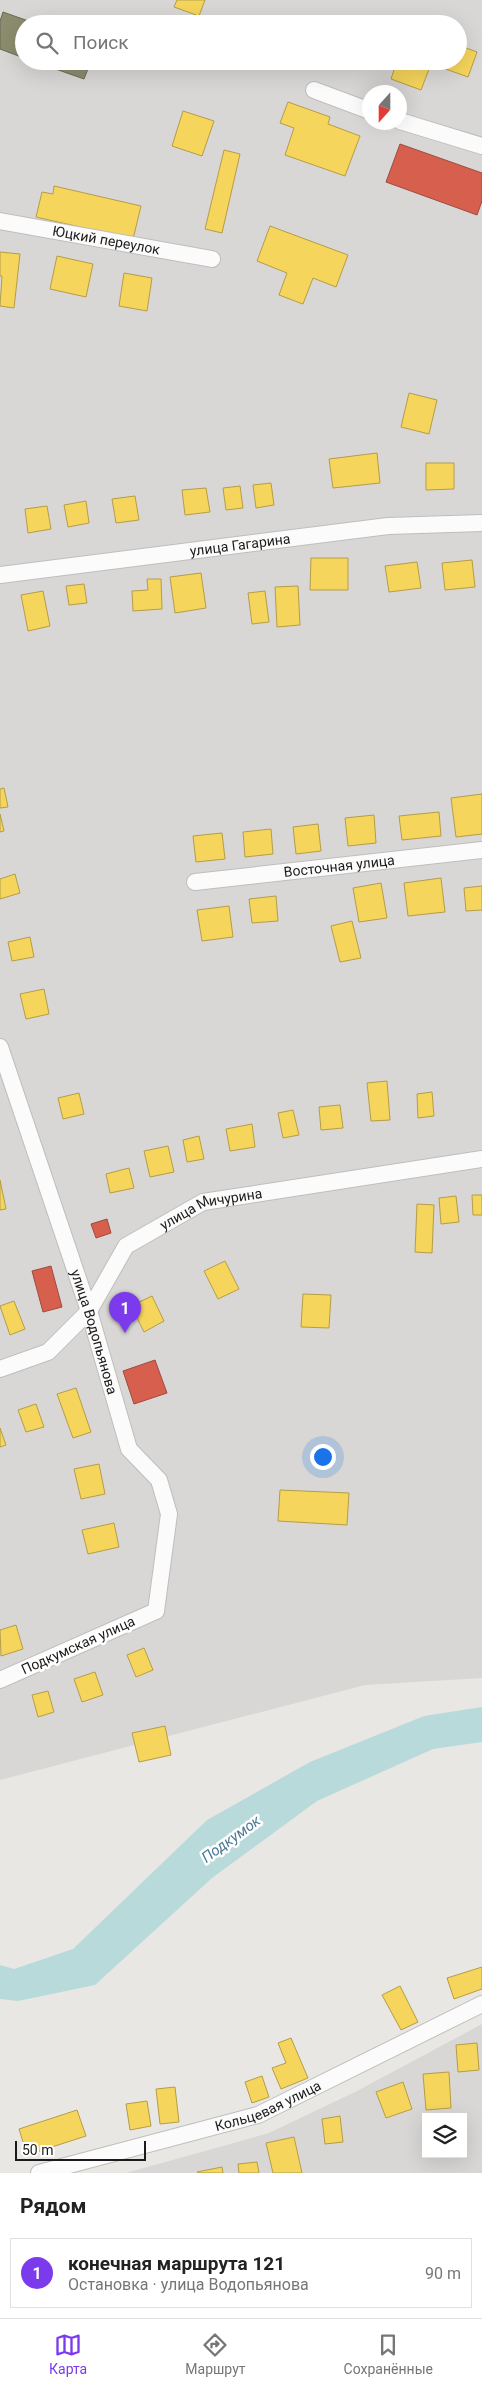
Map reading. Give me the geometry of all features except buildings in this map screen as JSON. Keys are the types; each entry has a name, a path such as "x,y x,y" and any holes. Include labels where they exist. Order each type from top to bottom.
{"street":[{"path":"314,90 362,107"},
{"path":"407,123 482,146"},
{"name":"Юцкий переулок","path":"0,221 212,259"},
{"name":"улица Гагарина","path":"0,575 388,526 482,524"},
{"name":"Восточная улица","path":"195,882 482,850"},
{"name":"улица Водопьянова","path":"0,1051 89,1311 129,1449 159,1480 169,1514 156,1611"},
{"name":"улица Мичурина","path":"0,1369 48,1352 89,1311 126,1246 203,1202 482,1160"},
{"name":"Подкумская улица","path":"0,1680 156,1611"},
{"name":"Кольцевая улица","path":"39,2173 258,2115 482,2004"}],"shaded area":[{"path":"0,0 482,0 482,1678 365,1685 0,1780"},
{"path":"482,2024 482,2173 126,2173 269,2133 357,2091"}],"water":[{"name":"Подкумок","path":"482,1707 482,1742 433,1749 317,1801 212,1878 95,1985 18,2001 0,1999 0,1965 14,1969 73,1949 207,1820 310,1762 424,1716"}],"place":[{"name":"конечная маршрута 121","path":"125,1333"}]}
